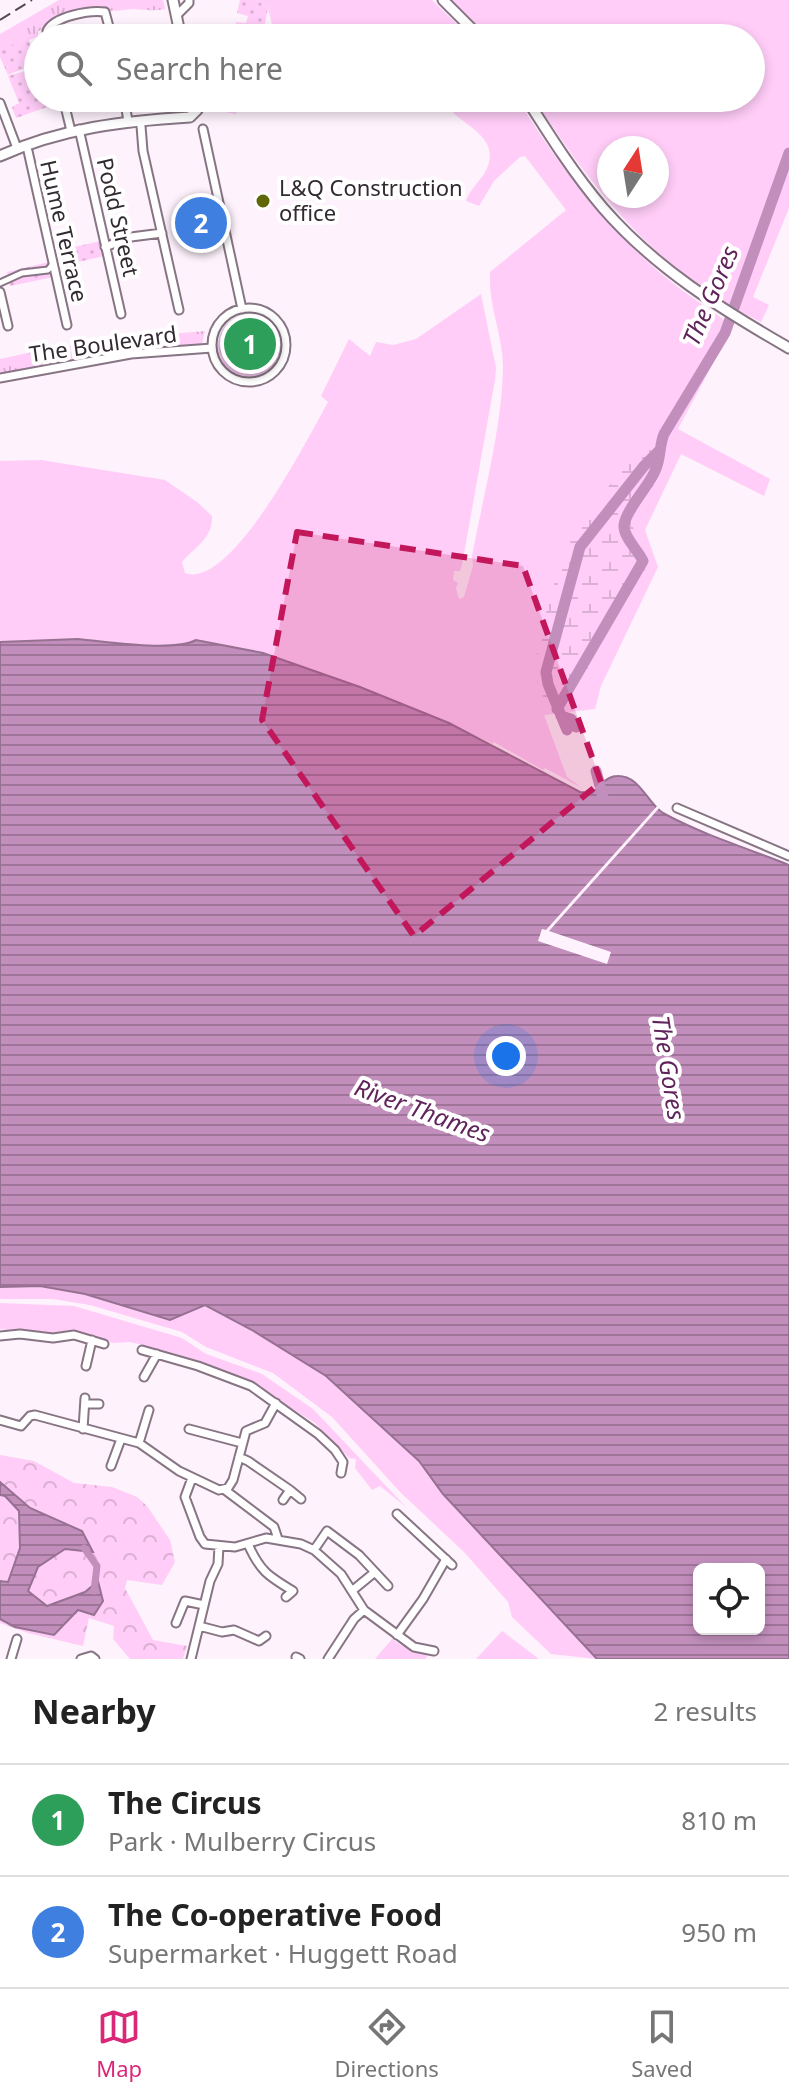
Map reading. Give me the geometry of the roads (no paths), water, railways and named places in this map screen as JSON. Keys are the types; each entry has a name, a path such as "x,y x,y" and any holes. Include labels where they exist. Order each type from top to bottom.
{"street":[{"path":"173,0 178,24"},
{"path":"176,16 189,0"},
{"path":"443,0 467,24"},
{"path":"52,24 96,11 105,12 109,24"},
{"name":"Hume Terrace","path":"0,103 22,147 67,325"},
{"name":"Podd Street","path":"68,112 121,314"},
{"path":"126,112 127,118"},
{"path":"0,156 73,128 127,118 140,123 194,116 196,112"},
{"path":"535,112 568,164 604,209 648,253 724,310 789,348"},
{"path":"140,123 143,151 179,310"},
{"path":"203,129 242,309"},
{"path":"105,247 131,237 162,233"},
{"path":"0,283 22,273 48,270 54,264"},
{"path":"0,292 8,326"},
{"path":"242,309 263,311 280,324 287,345 279,369 259,382 237,381 220,368 212,348 217,327 223,319 242,309"},
{"name":"The Boulevard","path":"0,378 131,354 212,348"},
{"path":"677,808 789,856"},
{"path":"0,1336 20,1334 53,1338 74,1335 104,1344"},
{"path":"86,1366 92,1340"},
{"path":"142,1350 243,1382 318,1434 343,1462 341,1473"},
{"path":"144,1377 157,1354"},
{"path":"83,1429 85,1401 99,1404"},
{"path":"225,1490 233,1480 246,1431 265,1423 276,1403"},
{"path":"0,1420 21,1426 31,1415 32,1405"},
{"path":"139,1443 149,1410"},
{"path":"31,1415 139,1443 192,1478 215,1490 225,1490 274,1527 278,1539"},
{"path":"189,1429 242,1443"},
{"path":"111,1466 121,1439"},
{"path":"239,1457 301,1499"},
{"path":"192,1478 185,1497 205,1544 235,1547 266,1538 314,1550 341,1574 364,1610 414,1647 434,1651"},
{"path":"283,1500 290,1490"},
{"path":"397,1514 449,1562 397,1635"},
{"path":"314,1550 327,1531 359,1555 388,1586"},
{"path":"248,1544 266,1575 293,1591 286,1597"},
{"path":"191,1659 218,1564 219,1546"},
{"path":"353,1590 375,1572"},
{"path":"176,1623 185,1601 204,1605"},
{"path":"328,1659 354,1619 364,1610"},
{"path":"199,1626 222,1632 234,1630 259,1641 266,1636"},
{"path":"11,1659 17,1639"},
{"path":"81,1659 91,1656 95,1659"}],"water":[{"name":"River Thames","path":"78,639 156,646 186,644 196,640 263,653 449,723 580,792 592,793 610,778 625,777 632,780 663,813 789,865 789,1659 597,1659 443,1494 419,1461 326,1376 205,1305 170,1320 85,1294 40,1286 0,1287 0,642"},
{"path":"0,1482 30,1508 82,1531 93,1552 65,1549 38,1567 28,1591 47,1606 85,1592 98,1581 103,1601 94,1615 78,1610 54,1635 15,1627 0,1619 0,1581 8,1582 20,1548 19,1511 5,1496 0,1495"}],"waterway":[{"name":"The Gores","path":"557,709 643,561 627,536 625,521 655,471 664,434 725,333 789,153"},
{"name":"The Gores","path":"567,730 546,672 580,547 659,451"},
{"name":"The Gores","path":"561,716 571,719 576,727"},
{"name":"The Gores","path":"596,771 603,797"},
{"path":"84,1548 97,1566 94,1591"}],"railway":[{"path":"0,20 32,0"}],"place":[{"name":"L&Q Construction office","path":"263,201"},
{"name":"The Co-operative Food","path":"201,223"},
{"name":"The Circus","path":"250,344"}]}
